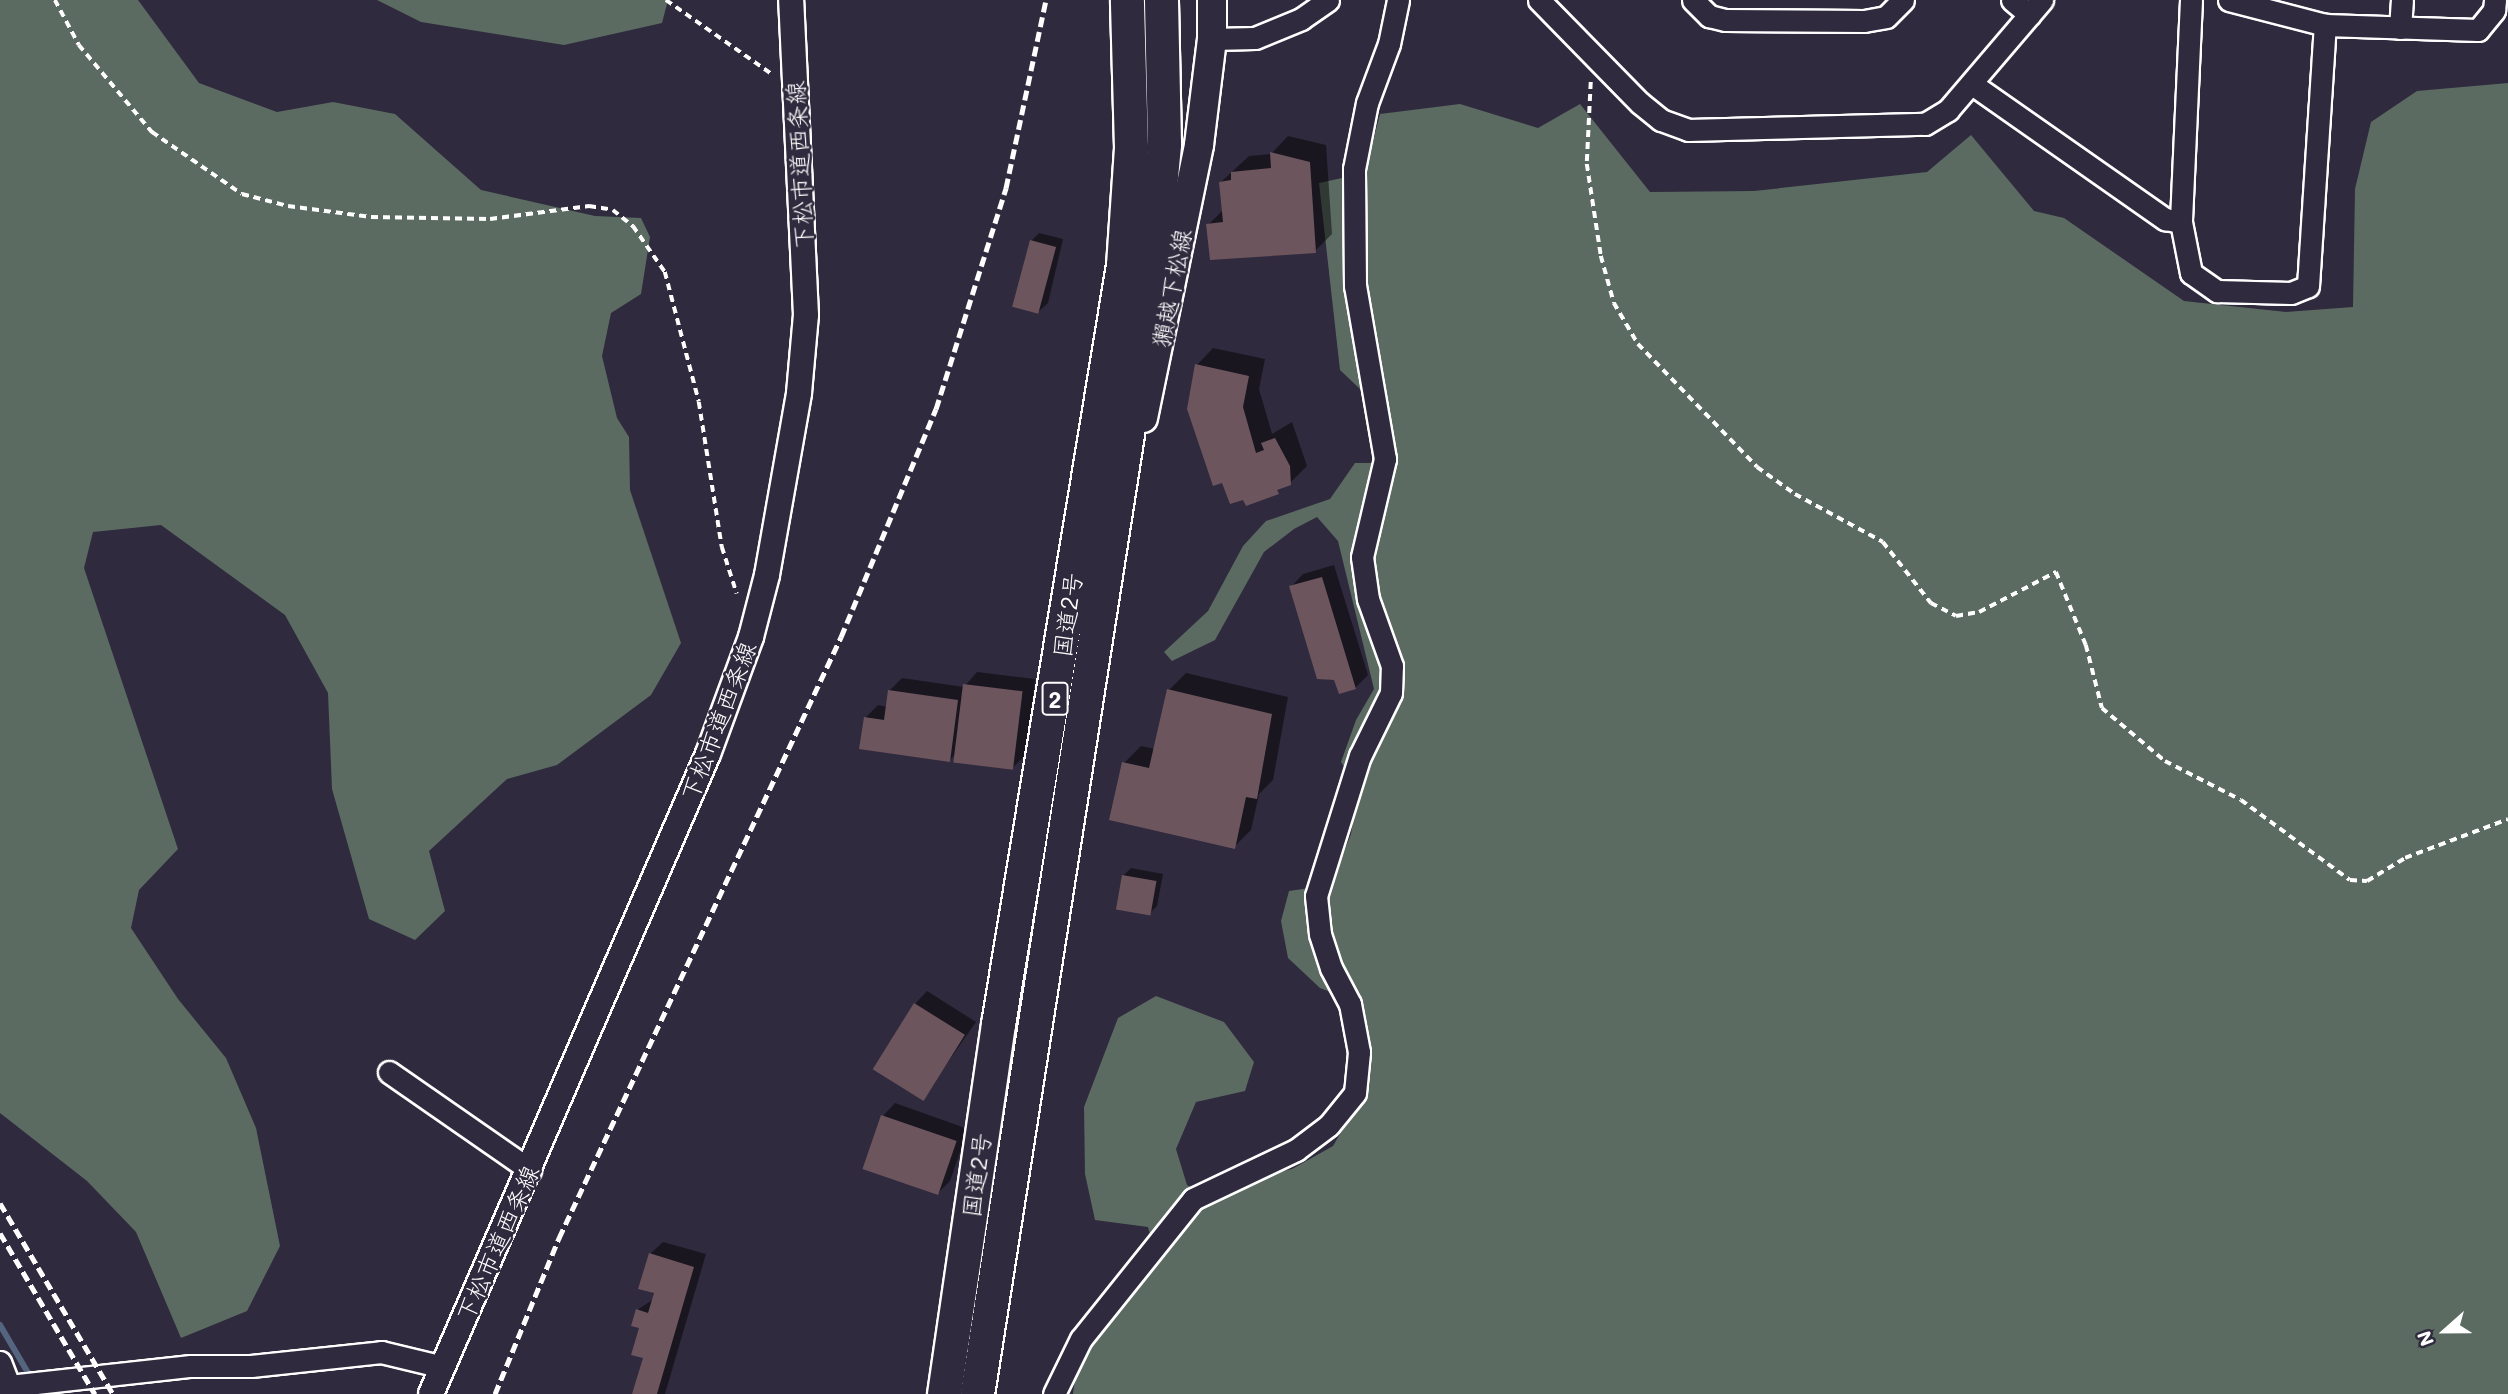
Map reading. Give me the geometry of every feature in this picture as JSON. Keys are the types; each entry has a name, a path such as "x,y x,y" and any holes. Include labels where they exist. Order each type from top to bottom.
{"highway":[{"name":"国道2号","path":"944,1394 998,1024 1122,265 1131,147 1127,0"},
{"name":"国道2号","path":"976,1394 1152,274 1164,144 1161,0"}],"main road":[{"name":"獺越下松線","path":"1106,571 1183,233 1212,39 1212,0"}],"street":[{"name":"下松市道西条線","path":"431,1394 708,754 751,637 768,575 799,393 806,315 791,0"},
{"path":"1212,39 1255,38 1300,19 1328,0"},
{"path":"1054,1394 1081,1339 1193,1199 1296,1150 1329,1125 1354,1093 1359,1052 1350,1004 1331,968 1316,896 1360,756 1391,692 1392,666 1368,599 1362,557 1385,459 1355,286 1354,169 1367,103 1389,44 1398,0"},
{"path":"1539,0 1661,120 1688,130 1925,124 1948,110 2036,8 2012,0"},
{"path":"1693,0 1709,16 1725,20 1864,21 1886,17 1903,0"},
{"path":"2191,0 2181,222 2191,273 2217,291 2291,293 2308,286 2325,25"},
{"path":"2229,0 2325,25 2478,30 2494,10 2495,0"},
{"path":"2400,28 2402,0"},
{"path":"1972,84 2165,219 2181,222"},
{"path":"389,1072 530,1170"},
{"path":"0,1362 5,1387 191,1366 251,1366 382,1352 443,1367"}],"path":[{"path":"55,0 79,45 152,132 242,194 288,206 372,217 490,219 589,206 613,211 634,226 666,272 699,402 722,547 739,599"},
{"path":"666,0 795,91"},
{"path":"1593,55 1587,164 1601,256 1614,303 1638,344 1757,467 1883,542 1931,603 1956,616 1979,612 2056,572 2085,645 2102,708 2165,761 2241,800 2350,880 2367,881 2405,858 2508,819"}],"green space":[{"path":"0,0 138,0 199,83 277,112 333,102 395,114 481,190 595,216 641,218 650,237 641,294 611,313 602,356 617,418 629,437 630,490 681,643 651,695 557,765 507,779 429,851 445,911 415,940 369,919 332,789 328,693 285,615 161,525 93,532 84,568 178,849 139,890 131,928 178,999 226,1058 256,1128 280,1246 247,1311 181,1338 136,1232 87,1181 0,1113"},
{"path":"377,0 668,0 662,23 564,45 421,22"},
{"path":"2508,83 2508,1394 1073,1394 1076,1372 1114,1307 1156,1256 1148,1227 1095,1220 1085,1174 1084,1107 1118,1018 1156,996 1224,1022 1254,1062 1245,1091 1196,1102 1176,1149 1187,1185 1211,1199 1251,1179 1292,1169 1333,1146 1365,1091 1370,1042 1357,1002 1320,988 1288,958 1281,921 1289,891 1331,885 1351,834 1358,788 1341,762 1356,720 1374,689 1338,541 1317,517 1294,529 1264,552 1215,640 1172,661 1164,652 1208,611 1243,546 1266,521 1330,499 1355,463 1391,463 1380,408 1340,370 1319,183 1365,173 1380,114 1460,104 1538,128 1580,104 1650,192 1754,191 1927,172 1971,135 2034,211 2064,218 2184,301 2286,312 2353,307 2355,189 2371,122 2417,91"}],"building":[{"path":"1270,152 1310,162 1316,253 1210,260 1206,224 1223,222 1219,182 1231,180 1231,172 1271,168"},
{"path":"1030,240 1056,247 1038,314 1012,307"},
{"path":"1195,364 1249,376 1243,407 1256,453 1264,450 1261,443 1275,438 1290,466 1291,485 1277,490 1279,494 1246,506 1243,500 1230,504 1222,483 1213,486 1187,409"},
{"path":"1322,577 1356,689 1339,694 1334,680 1317,679 1289,586"},
{"path":"963,684 1023,691 1013,770 953,762"},
{"path":"1167,689 1272,714 1257,799 1246,797 1235,849 1109,820 1122,762 1149,768"},
{"path":"888,690 958,700 950,762 859,749 864,717 884,720"},
{"path":"1122,875 1156,881 1150,916 1116,909"},
{"path":"914,1003 965,1035 924,1101 873,1069"},
{"path":"881,1115 957,1141 938,1195 862,1169"},
{"path":"649,1253 694,1267 657,1394 632,1394 643,1358 631,1355 639,1328 631,1326 636,1309 648,1313 654,1293 638,1289"}],"waterway":[{"path":"0,1325 28,1373"}],"railway":[{"path":"495,1394 559,1238 841,637 936,409 1006,188 1046,0"},
{"path":"0,1203 113,1394"},
{"path":"0,1233 95,1394"}]}
